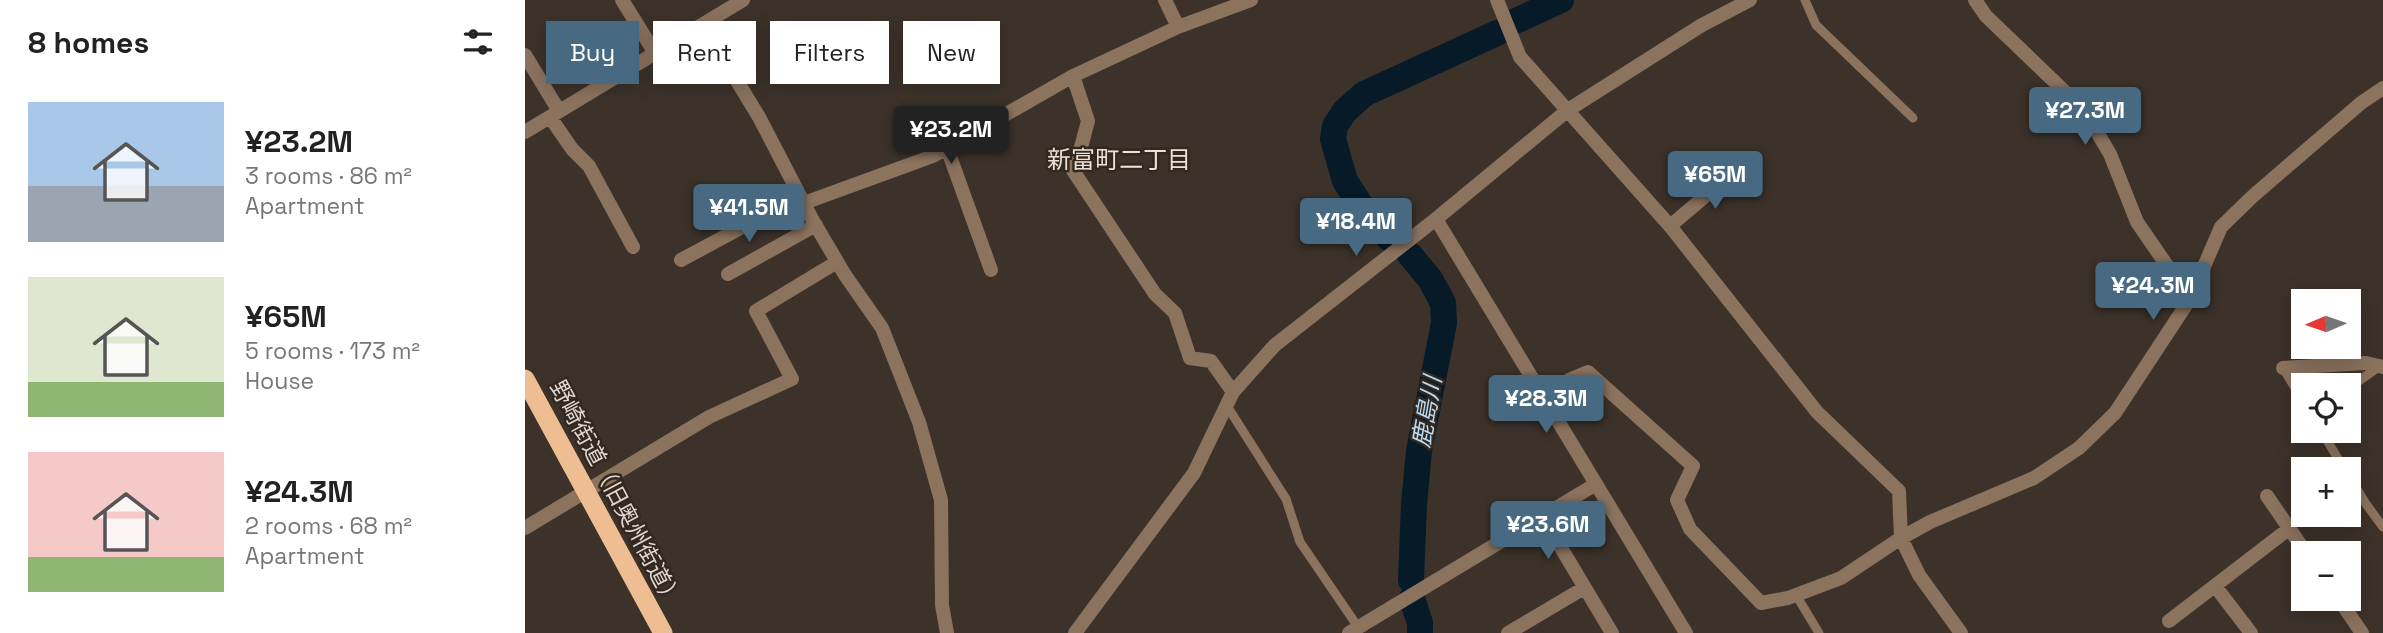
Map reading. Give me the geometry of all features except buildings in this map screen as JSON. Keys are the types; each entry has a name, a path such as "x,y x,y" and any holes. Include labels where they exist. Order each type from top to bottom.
{"highway":[{"name":"野崎街道（旧奥州街道）","path":"525,379 663,633"}],"street":[{"path":"622,0 653,50"},
{"path":"710,21 744,0"},
{"path":"1165,0 1178,27"},
{"path":"681,260 802,200 933,156 1073,76 1178,27 1251,0"},
{"path":"1497,0 1520,57 1670,226 1817,412 1899,491 1901,538 1919,575 1961,633"},
{"path":"1075,633 1194,473 1230,399 1275,345 1436,219 1568,110 1702,25 1750,0"},
{"path":"1975,0 1986,16 2084,110 2110,154 2137,222 2190,299"},
{"path":"525,132 653,54"},
{"path":"525,55 572,149 589,166 633,247"},
{"path":"1073,76 1088,121 1072,169 1155,294 1175,313 1190,358 1212,361 1230,399"},
{"path":"739,84 837,261 882,328 919,422 941,500 942,604 947,633"},
{"path":"1545,398 1569,380 1588,372 1693,467 1677,500 1690,529 1761,603 1796,595 1841,578 1930,522 2034,478 2079,448 2115,413 2190,299 2221,227 2341,120 2383,88"},
{"path":"947,148 992,270"},
{"path":"1670,226 1736,170"},
{"path":"1436,219 1686,633"},
{"path":"728,274 816,225"},
{"path":"525,528 709,417 792,379 756,311 837,261"},
{"path":"2283,368 2366,363 2382,367"},
{"path":"1353,630 1596,484"},
{"path":"2267,496 2299,541"},
{"path":"1542,516 1612,633"},
{"path":"2169,621 2290,528"},
{"path":"2215,586 2251,633"},
{"path":"1508,633 1584,588"},
{"path":"2347,611 2362,633"}],"lane":[{"path":"1805,0 1816,24 1913,118"},
{"path":"2361,380 2382,367"},
{"path":"2283,368 2291,381"},
{"path":"1230,399 1286,499 1300,542 1353,630"},
{"path":"2361,494 2383,527"},
{"path":"1796,595 1819,633"}],"waterway":[{"name":"鹿島川","path":"1518,20 1561,0"},
{"name":"鹿島川","path":"1389,238 1362,207 1345,181 1333,139 1335,126 1345,111 1364,94 1497,33"},
{"name":"鹿島川","path":"1410,255 1430,279 1443,303 1444,323 1419,451 1411,580"},
{"name":"鹿島川","path":"1412,598 1420,623 1420,633"}],"district":[{"name":"新富町二丁目","path":"1119,160"}]}
